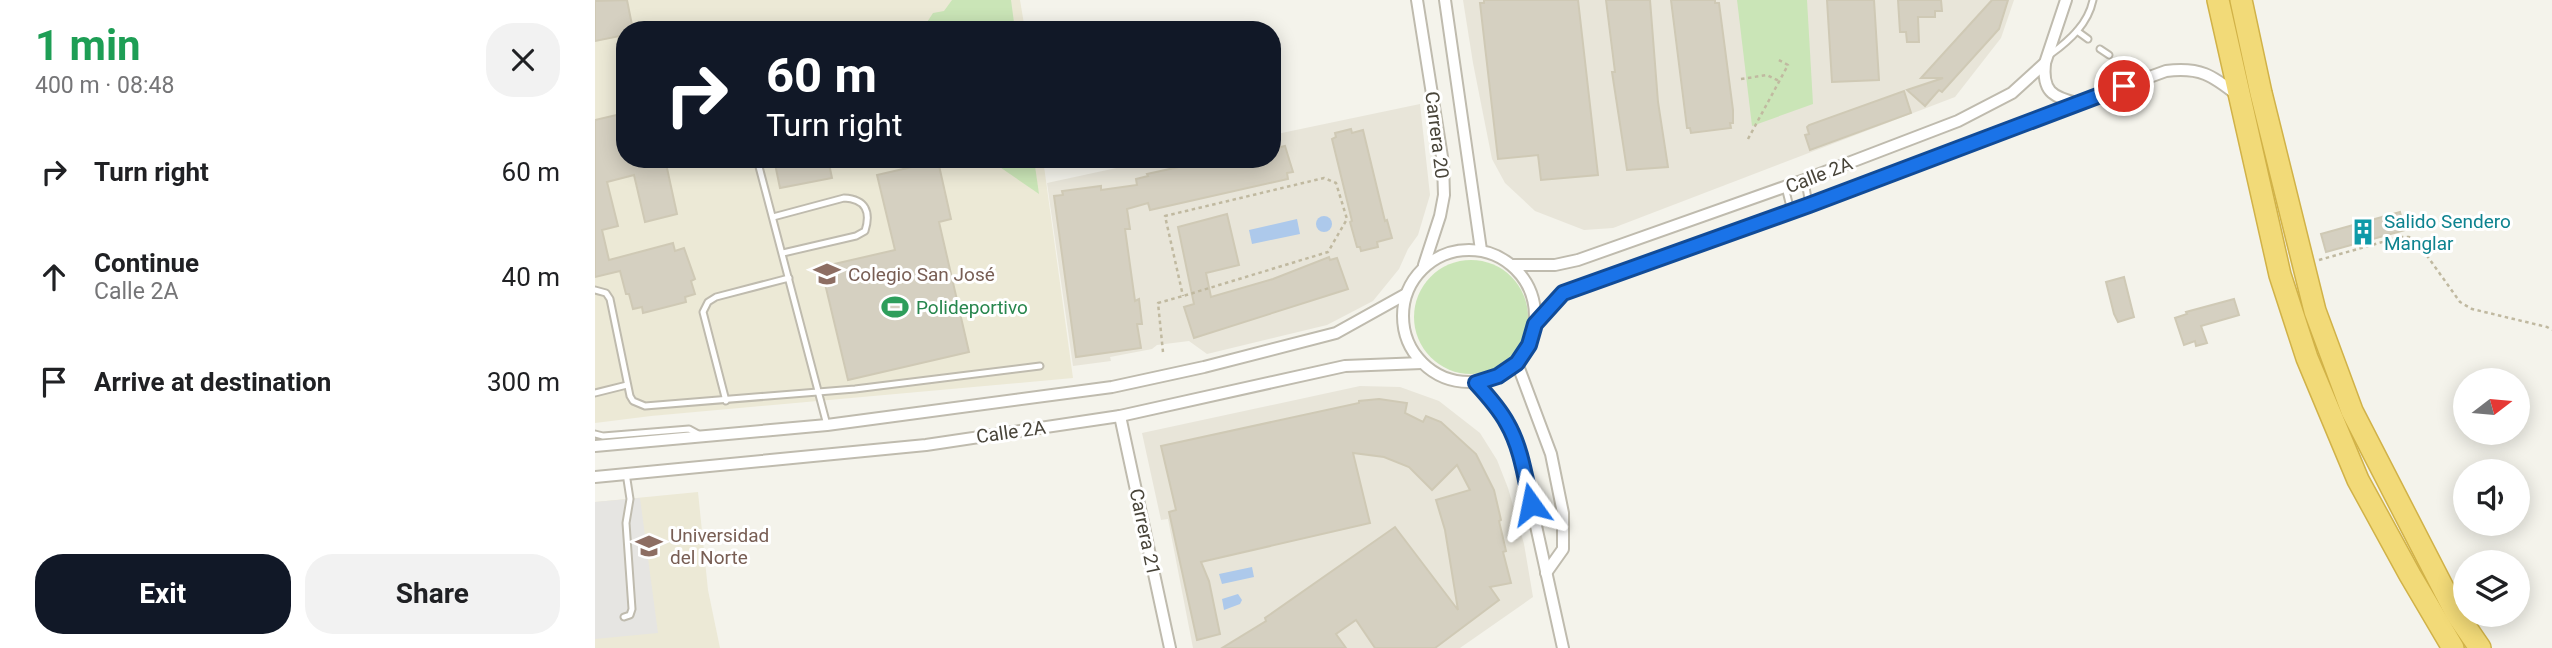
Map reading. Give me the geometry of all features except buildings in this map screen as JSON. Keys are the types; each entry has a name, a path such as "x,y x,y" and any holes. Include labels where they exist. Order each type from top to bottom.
{"highway":[{"path":"2218,0 2280,275 2307,358 2358,480 2453,648"},
{"path":"2241,0 2315,311 2353,411 2456,613 2480,648"}],"street":[{"name":"Carrera 20","path":"1417,0 1443,163 1444,195 1423,268"},
{"name":"Carrera 20","path":"1445,0 1481,250"},
{"path":"2066,0 2044,76 2051,94 2061,100 2077,103"},
{"name":"Calle 2A","path":"1513,265 1555,265 1578,260 1785,187 1958,121 2012,93 2047,60"},
{"name":"Calle 2A","path":"1535,324 1563,293 1809,205 2166,71 2201,71 2216,78 2239,96"},
{"path":"1481,250 1513,265 1527,282 1535,302 1535,324 1529,345 1517,363 1498,376 1476,383 1447,378 1422,363 1411,349 1404,331 1403,313 1406,294 1416,275 1432,260 1451,251 1481,250"},
{"name":"Calle 2A","path":"595,446 827,425 1112,387 1204,368 1336,333 1406,294"},
{"name":"Calle 2A","path":"595,477 926,444 1120,416 1345,366 1422,363"},
{"path":"1517,363 1551,454 1563,513 1563,549 1546,573"},
{"path":"1476,383 1498,408 1513,435 1521,458 1563,648"},
{"name":"Carrera 21","path":"1120,416 1170,648"}],"lane":[{"path":"2047,60 2084,23 2093,0"},
{"path":"2077,31 2088,39"},
{"path":"2100,49 2109,55"},
{"path":"759,168 827,425"},
{"path":"1804,180 1809,205"},
{"path":"1785,187 1791,211"},
{"path":"773,217 844,198 856,199 865,207 868,220 865,232 783,253"},
{"path":"726,401 703,312 704,307 716,297 789,278"},
{"path":"595,290 601,290 610,299 627,386 633,401 645,407 726,401 1040,366"},
{"path":"595,393 627,386"},
{"path":"595,434 604,436 689,429 703,436"},
{"path":"624,617 630,615 632,609 626,523 630,499 626,473"}],"path":[{"path":"1748,139 1788,65 1777,59"},
{"path":"1741,79 1767,75 1779,82"},
{"path":"1163,352 1159,303 1328,252 1347,219 1336,183 1324,178 1165,216 1182,296"},
{"path":"2302,264 2400,237 2409,237 2418,243 2460,302 2472,309 2552,330"}],"shaded area":[{"name":"Colegio San José","path":"595,0 1020,0 1024,21 616,21 616,168 1044,168 1073,378 595,423"},
{"path":"1463,0 2014,0 2001,38 1955,97 1613,228 1584,230 1535,211 1505,183 1492,159"},
{"path":"1420,104 1430,195 1418,235 1399,269 1373,301 1327,325 1207,354 1189,341 1157,345 1152,349 1110,357 1111,361 1073,366 1047,183 1116,168 1281,168 1281,133"},
{"path":"1360,386 1400,387 1439,401 1480,433 1497,460 1508,488 1524,544 1533,597 1460,648 1193,648 1168,519 1161,520 1142,433"},
{"name":"Universidad del Norte","path":"698,492 708,590 720,648 595,648 595,502"},
{"path":"640,498 658,633 595,639 595,502"}],"green space":[{"path":"952,0 1011,0 1014,21 928,21 933,13 944,11"},
{"path":"1737,0 1807,0 1813,104 1752,126"},
{"path":"1001,168 1035,168 1039,194"},
{"path":"1471,260 1493,265 1511,277 1523,295 1528,317 1523,339 1511,357 1493,369 1471,374 1449,369 1431,357 1419,339 1414,317 1419,295 1431,277 1449,265"}],"water":[{"path":"1321,216 1327,216 1332,224 1330,230 1321,232 1316,227 1316,221"},
{"path":"1297,219 1300,234 1252,244 1249,230"},
{"path":"1252,567 1254,577 1222,584 1219,574"},
{"path":"1238,594 1242,600 1240,604 1224,610 1222,599"}],"place":[{"name":"Salido Sendero Manglar","path":"2363,232"},
{"name":"Colegio San José","path":"827,274"},
{"name":"Polideportivo","path":"895,307"},
{"name":"Universidad del Norte","path":"649,546"}],"route":[{"path":"1531,504 1513,435 1498,408 1476,383 1498,376 1517,363 1529,345 1535,324 1563,293 1809,205 2124,86"}]}
